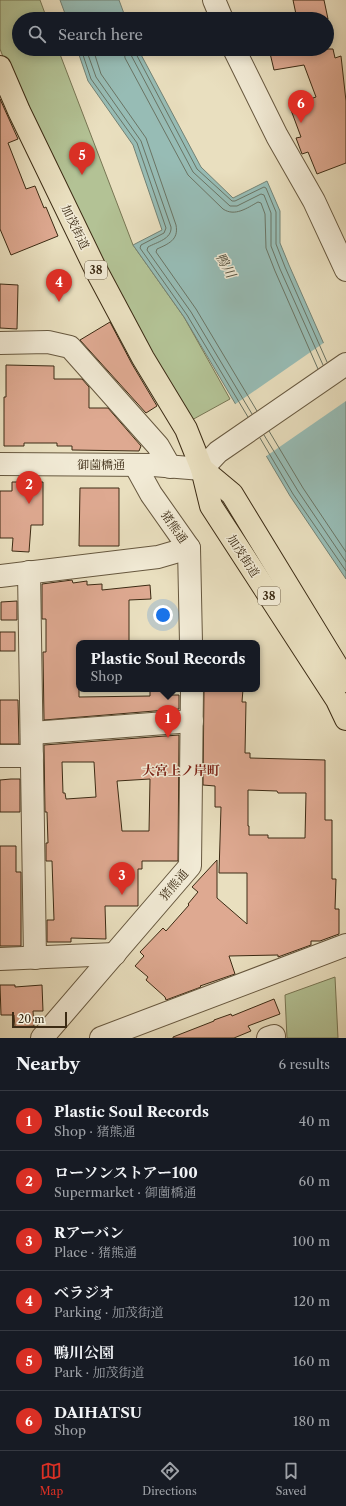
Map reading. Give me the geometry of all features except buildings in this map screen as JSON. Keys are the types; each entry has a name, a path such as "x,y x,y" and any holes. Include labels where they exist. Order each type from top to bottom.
{"main road":[{"name":"加茂街道","path":"0,67 19,111 95,268 143,358 186,429 202,469 211,506 337,700 346,719"},
{"name":"加茂街道","path":"202,469 232,494 346,681"}],"street":[{"path":"214,0 219,12"},
{"path":"237,56 277,136 314,201 346,270"},
{"path":"0,343 48,342 70,347 158,446 170,467"},
{"path":"202,469 218,452 346,364"},
{"name":"御薗橋通","path":"0,464 154,465 202,469"},
{"name":"猪熊通","path":"134,465 151,494 189,548 191,640"},
{"path":"0,576 158,557 189,548"},
{"path":"29,572 35,958"},
{"name":"猪熊通","path":"42,1038 190,866 192,692"},
{"path":"32,733 192,721"},
{"path":"0,756 32,756"},
{"path":"101,1038 346,945"},
{"path":"0,959 115,954"}],"green space":[{"path":"0,0 40,0 44,12 12,12 12,56 61,56 133,245 184,317 230,399 190,421 110,281 22,106 0,49"},
{"path":"335,977 338,1038 287,1038 285,995"}],"water":[{"path":"60,0 119,0 123,12 64,12"},
{"name":"鴨川","path":"79,56 142,56 201,167 233,198 267,181 280,211 280,243 346,394 346,579 290,496 184,317 133,245 162,230 133,145 88,81"}],"pier":[{"path":"325,342 346,389 346,401 265,457 234,405"}],"place":[{"name":"DAIHATSU","path":"301,123"},
{"name":"鴨川公園","path":"82,175"},
{"name":"ベラジオ","path":"59,302"},
{"name":"ローソンストアー100","path":"29,504"},
{"name":"Plastic Soul Records","path":"168,738"},
{"name":"Rアーバン","path":"122,895"}],"district":[{"name":"大宮上ノ岸町","path":"181,770"}]}
